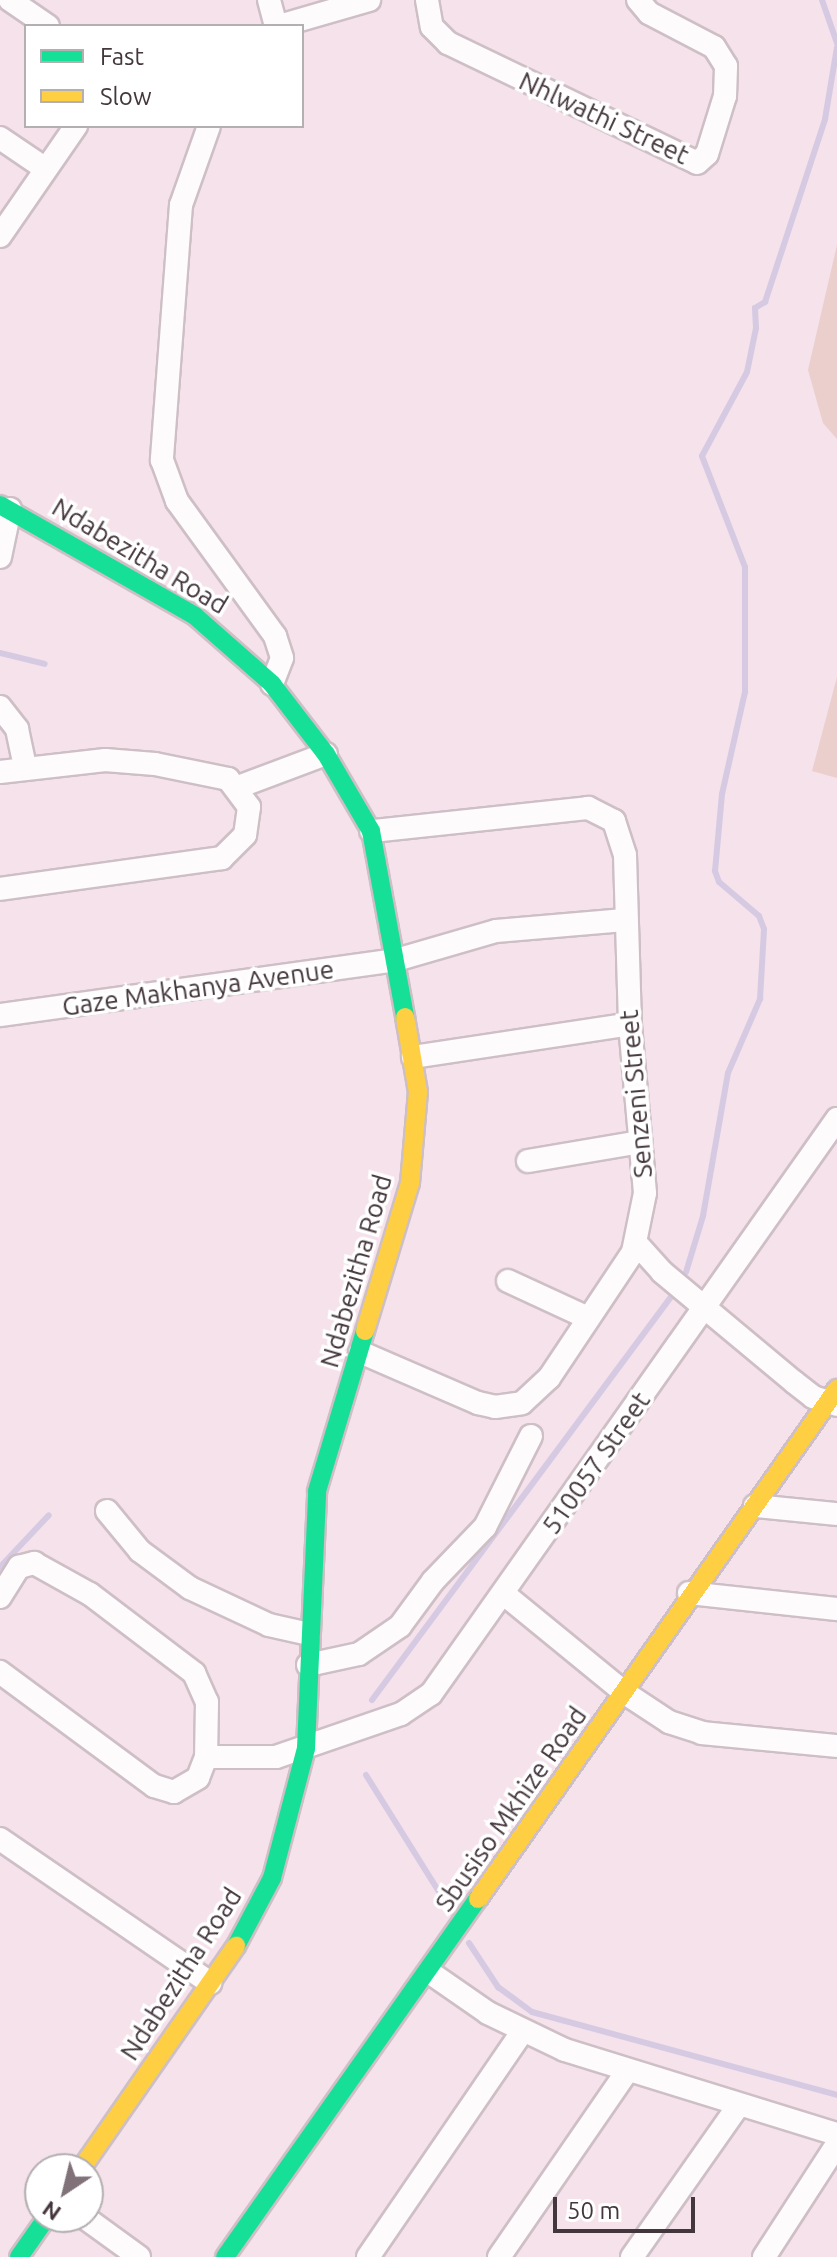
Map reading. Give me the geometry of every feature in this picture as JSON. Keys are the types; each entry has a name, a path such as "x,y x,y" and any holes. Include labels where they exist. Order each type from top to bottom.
{"street":[{"path":"10,0 45,24"},
{"path":"269,0 277,24"},
{"path":"285,24 369,0"},
{"name":"Nhlwathi Street","path":"427,0 432,27 448,43 697,163 707,154 725,96 726,66 714,47 649,13 638,0"},
{"path":"0,236 75,128"},
{"path":"208,128 181,205 160,438 167,479 177,501 281,649 280,667 272,684"},
{"path":"0,138 46,169"},
{"path":"0,557 5,507"},
{"name":"Ndabezitha Road","path":"5,507 195,616 272,684 326,754 371,831 413,1057 418,1131 410,1183 317,1491 306,1748 272,1878 210,1983 92,2153"},
{"path":"0,707 17,729 25,768"},
{"path":"238,787 326,754"},
{"path":"0,772 131,761 214,775 238,787 249,807 249,818 235,850 222,858 0,889"},
{"name":"Senzeni Street","path":"360,1352 478,1403 509,1407 536,1393 637,1244 645,1193 630,1024 625,855 614,821 598,811 371,831"},
{"name":"Gaze Makhanya Avenue","path":"0,1015 396,960 496,931 625,920"},
{"path":"413,1057 630,1024"},
{"name":"510057 Street","path":"206,1757 262,1760 306,1748 418,1704 444,1679 837,1119"},
{"path":"528,1161 640,1142"},
{"path":"637,1244 706,1306 834,1399"},
{"path":"508,1281 588,1318"},
{"name":"Sbusiso Mkhize Road","path":"225,2257 625,1693 689,1593 834,1399"},
{"path":"308,1665 359,1654 400,1626 433,1581 485,1527 531,1436"},
{"path":"755,1506 837,1514"},
{"path":"107,1511 140,1551 190,1588 269,1625 309,1634"},
{"path":"0,1597 19,1567 34,1563 90,1594 183,1664 206,1691 206,1757 190,1786 165,1791 0,1672"},
{"path":"689,1593 837,1609"},
{"path":"504,1594 625,1693 669,1722 702,1733 837,1746"},
{"path":"0,1839 210,1983"},
{"path":"429,1972 522,2032 626,2073 837,2134"},
{"path":"368,2257 522,2032"},
{"path":"499,2257 626,2073"},
{"path":"632,2257 738,2106"},
{"path":"764,2257 837,2144"},
{"path":"104,2232 139,2257"},
{"path":"19,2257 36,2233"}],"shaded area":[{"path":"837,245 837,439 823,423 808,370"},
{"path":"837,677 837,778 812,771"}],"waterway":[{"path":"822,0 837,43"},
{"path":"686,1272 703,1216 728,1073 760,999 764,929 759,916 719,882 715,871 722,794 745,692 745,567 702,456 747,372 756,328 755,308 765,302 825,119 837,47"},
{"path":"0,653 45,664"},
{"path":"372,1700 676,1290"},
{"path":"0,1567 49,1515"},
{"path":"366,1775 454,1916"},
{"path":"469,1943 498,1987 532,2012 837,2095"}],"traffic: fast":[{"path":"0,505 195,616 272,684 326,754 371,831 405,1017"},
{"path":"236,1946 272,1878 306,1748 317,1491 365,1331"},
{"path":"225,2257 478,1899"},
{"path":"19,2257 36,2233"}],"traffic: slow":[{"path":"365,1331 410,1183 418,1092 405,1017"},
{"path":"478,1899 837,1389"},
{"path":"92,2153 236,1946"}]}
